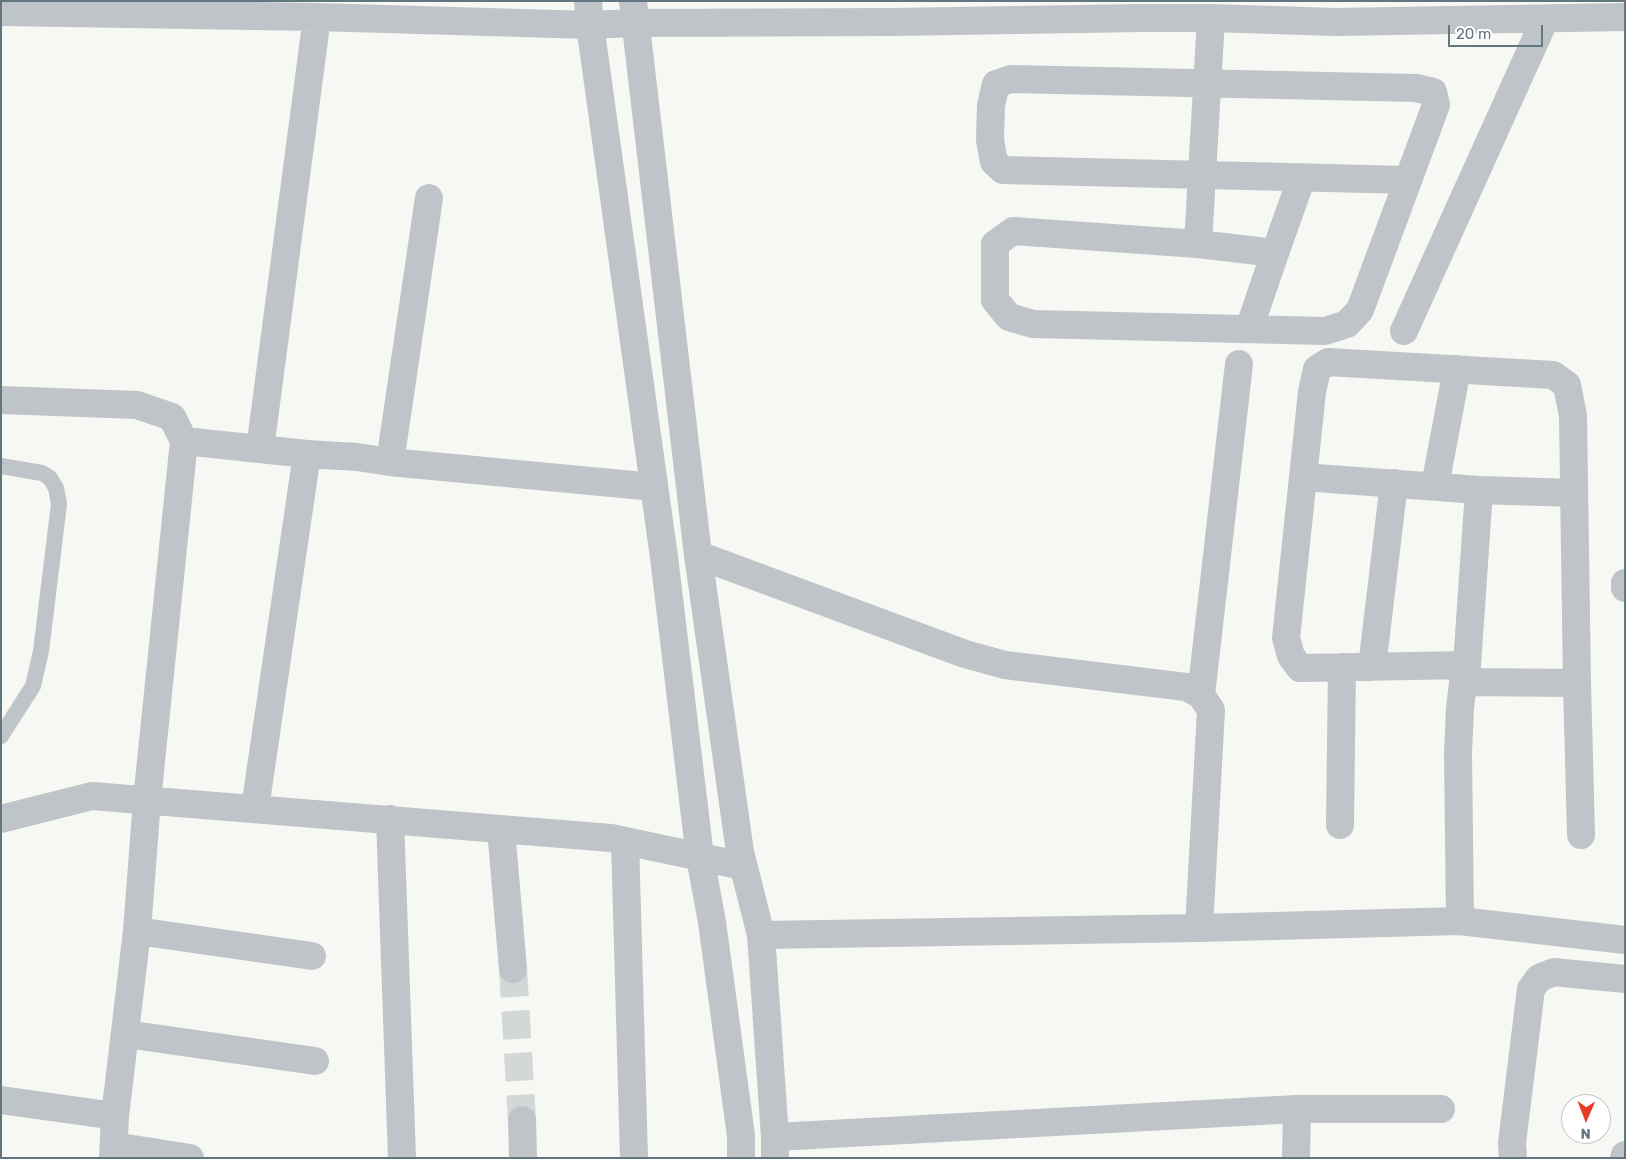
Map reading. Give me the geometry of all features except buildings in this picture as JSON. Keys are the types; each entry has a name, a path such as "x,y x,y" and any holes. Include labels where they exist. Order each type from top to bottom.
{"street":[{"path":"1,12 317,17 634,12 1141,10 1210,18 1336,12 1438,11 1545,19 1625,18"},
{"path":"634,12 698,555 743,866 761,936 775,1148 1297,1109 1441,1109"},
{"path":"589,13 664,557 700,857 712,922 741,1136 741,1158"},
{"path":"260,449 317,17"},
{"path":"1198,244 1210,18"},
{"path":"1404,331 1545,19"},
{"path":"1275,253 1198,244 1014,232 995,244 995,300 1009,317 1033,324 1324,331 1347,324 1360,310 1436,105 1433,92 1416,88 1011,79 996,84 991,105 990,140 994,162 1003,170 1408,180"},
{"path":"1249,329 1302,177"},
{"path":"390,462 429,198"},
{"path":"1577,684 1465,673 1372,667 1300,668 1291,656 1286,638 1312,392 1317,368 1328,362 1553,375 1567,385 1573,416 1581,835"},
{"path":"1201,695 1239,364"},
{"path":"1434,486 1457,369"},
{"path":"1,400 137,405 172,417 184,441 147,800 137,931 116,1116 114,1152 190,1158"},
{"path":"184,441 654,487"},
{"path":"255,808 307,454"},
{"path":"1303,477 1479,490 1574,493"},
{"path":"1372,667 1394,483"},
{"path":"1460,921 1458,753 1479,490"},
{"path":"698,555 965,654 997,663 1186,687 1201,695 1211,710 1199,928"},
{"path":"1625,583 1625,588"},
{"path":"1340,825 1342,667"},
{"path":"1,819 92,796 611,838 743,866"},
{"path":"390,819 402,1158"},
{"path":"501,828 513,970"},
{"path":"625,841 634,1158"},
{"path":"761,936 1460,921 1625,940"},
{"path":"137,931 312,956"},
{"path":"1513,1158 1512,1143 1531,989 1539,978 1554,972 1625,979"},
{"path":"126,1034 315,1060"},
{"path":"1,1100 116,1116"},
{"path":"1296,1158 1297,1109"},
{"path":"522,1120 523,1158"}],"lane":[{"path":"1,466 42,473 50,478 56,488 59,504 42,651 33,686 1,736"}],"tunnel":[{"path":"513,969 522,1120"}]}
